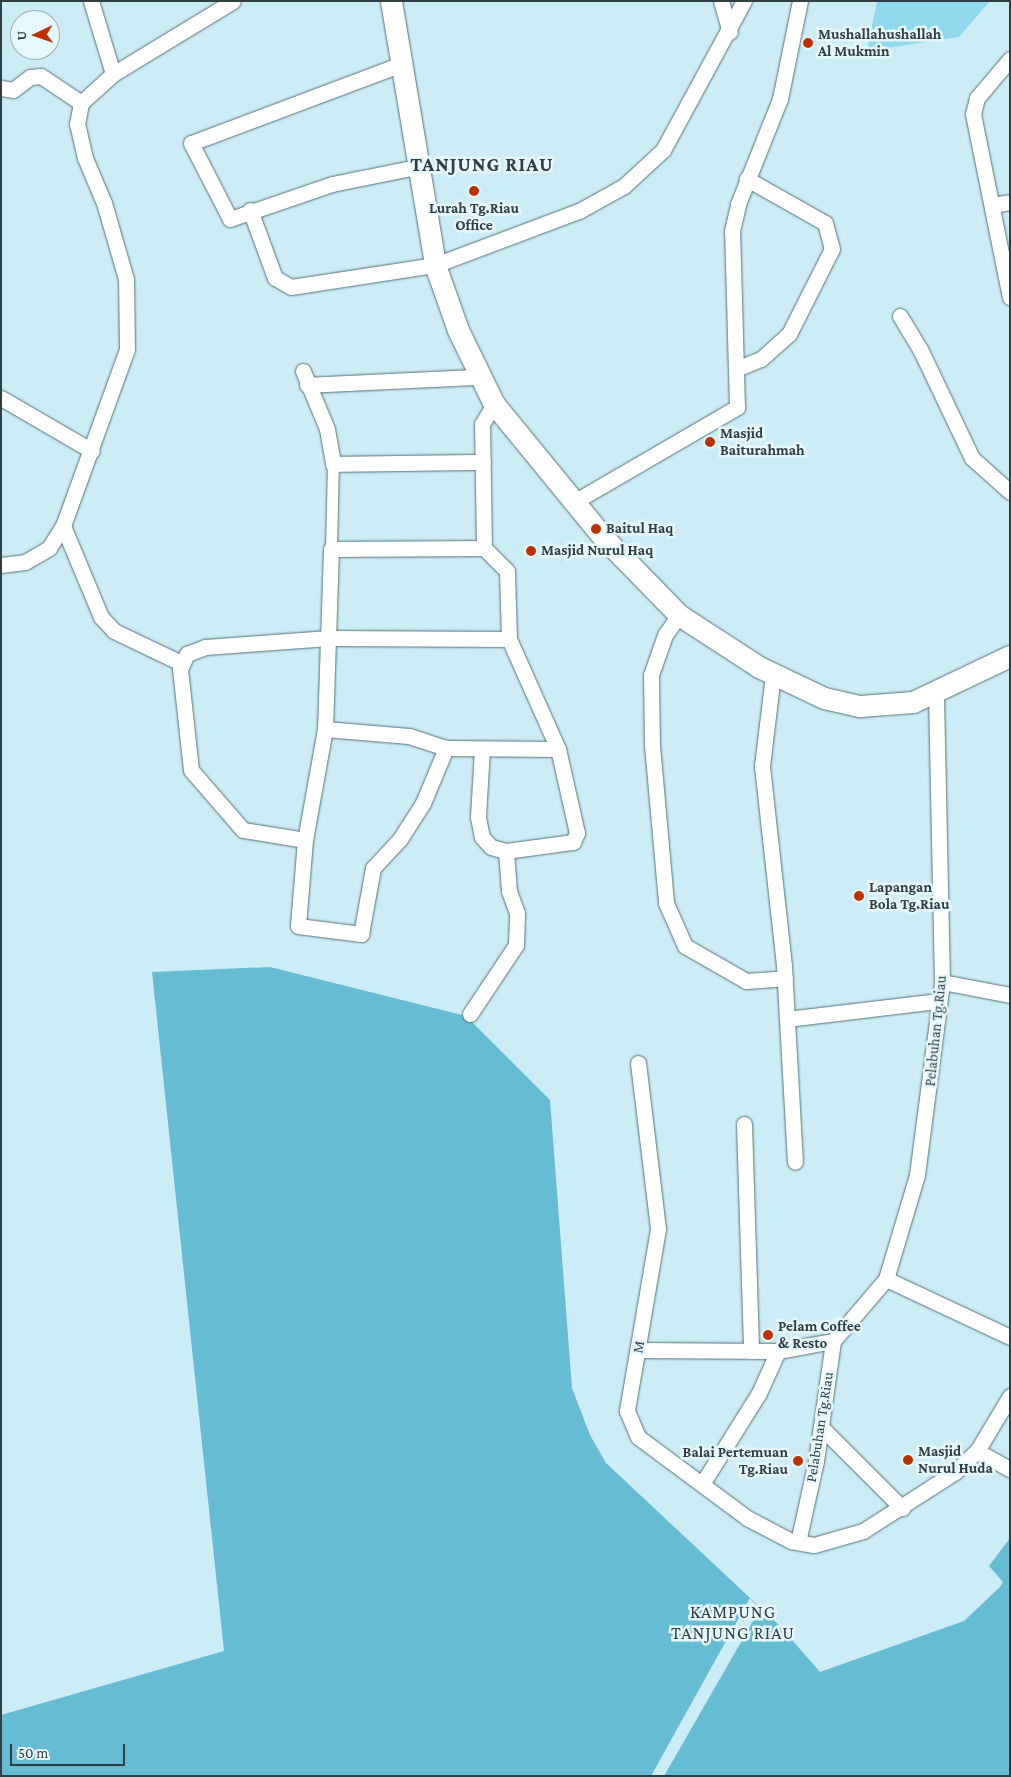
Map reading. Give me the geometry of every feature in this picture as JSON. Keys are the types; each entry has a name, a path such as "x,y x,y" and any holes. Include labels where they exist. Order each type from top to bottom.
{"main road":[{"path":"391,1 399,65 435,265 478,377 494,404 574,502 679,615 772,674 824,698 860,706 885,707 936,695 1010,656"}],"street":[{"path":"90,1 113,74"},
{"path":"1,565 25,562 49,548 63,526 127,349 129,315 118,244 85,158 77,124 81,103 113,74 233,1"},
{"path":"721,1 730,32"},
{"path":"250,210 275,278 284,286 435,265 580,211 624,186 663,150 730,32 744,1"},
{"path":"574,502 733,410 738,404 732,231 747,179 780,99 800,1"},
{"path":"1010,59 973,106 977,144 992,205 1010,297"},
{"path":"399,65 191,143 230,219 250,210 332,184 416,167"},
{"path":"1,88 13,90 30,77 40,76 81,103"},
{"path":"736,369 761,359 790,334 832,249 825,223 747,179"},
{"path":"992,205 1010,202"},
{"path":"900,316 920,349 972,458 1010,492"},
{"path":"303,370 307,386 327,430 333,464 325,729 305,840 298,926 359,936 373,868 400,840 423,803 446,748"},
{"path":"307,386 478,377"},
{"path":"1,398 92,450"},
{"path":"482,750 479,830 491,847 506,851 569,844 577,837 558,749 509,639 506,571 484,548 482,424 494,404"},
{"path":"333,464 483,462"},
{"path":"63,526 101,617 114,631 181,663"},
{"path":"331,549 484,548"},
{"path":"679,615 665,635 651,675 652,746 666,903 685,946 746,981 785,978"},
{"path":"305,840 243,830 192,770 181,663 187,654 206,647 329,638 509,639"},
{"path":"772,674 762,766 785,978 795,1162"},
{"name":"Pelabuhan Tg.Riau","path":"798,1542 821,1427 833,1341 886,1278 917,1174 942,982 936,695"},
{"path":"325,729 409,736 446,748 482,750 558,749"},
{"path":"470,1014 516,945 517,913 509,891 506,851"},
{"path":"942,982 1010,995"},
{"path":"787,1019 940,1001"},
{"name":"M","path":"638,1063 658,1229 627,1410 630,1427 653,1450 748,1518 798,1542"},
{"path":"744,1124 752,1351"},
{"path":"886,1278 1010,1337"},
{"path":"638,1350 778,1351 833,1341"},
{"path":"702,1484 759,1393 778,1351"},
{"path":"798,1542 814,1545 863,1531 902,1508 955,1472 977,1451 1010,1396"},
{"path":"821,1427 902,1508"},
{"path":"977,1451 1010,1469"}],"shaded area":[{"path":"877,1 990,1 959,37 867,51"},
{"path":"270,967 466,1016 550,1100 572,1388 590,1435 606,1463 779,1625 820,1672 964,1621 1003,1582 989,1566 1010,1538 1010,1776 1,1776 1,1715 224,1651 152,972"}],"pier":[{"path":"750,1598 760,1609 664,1776 651,1776"}],"place":[{"name":"Mushallahushallah Al Mukmin","path":"808,43"},
{"name":"Lurah Tg.Riau Office","path":"474,191"},
{"name":"Masjid Baiturahmah","path":"710,442"},
{"name":"Baitul Haq","path":"596,529"},
{"name":"Masjid Nurul Haq","path":"531,551"},
{"name":"Lapangan Bola Tg.Riau","path":"859,896"},
{"name":"Pelam Coffee & Resto","path":"768,1335"},
{"name":"Masjid Nurul Huda","path":"908,1460"},
{"name":"Balai Pertemuan Tg.Riau","path":"798,1461"}],"district":[{"name":"TANJUNG RIAU","path":"482,164"},
{"name":"KAMPUNG TANJUNG RIAU","path":"733,1624"}]}
